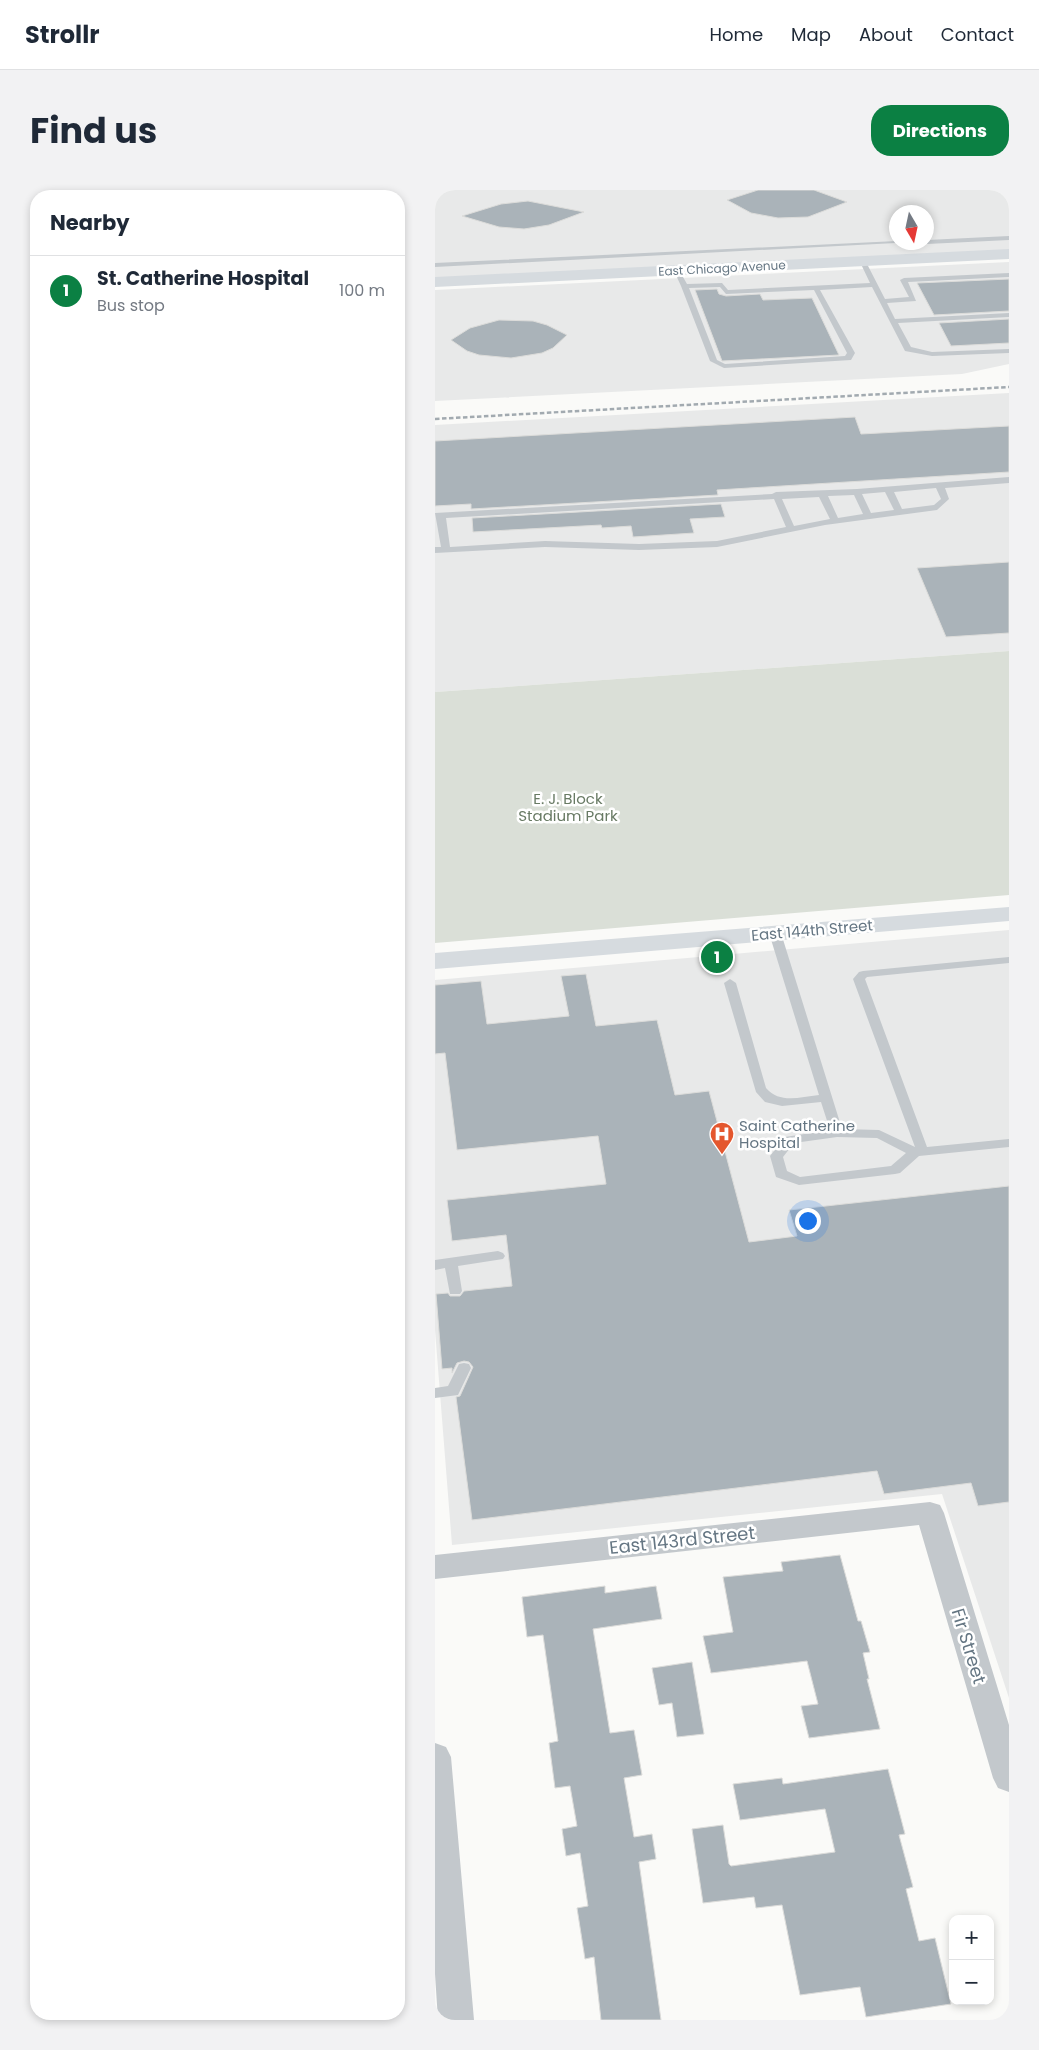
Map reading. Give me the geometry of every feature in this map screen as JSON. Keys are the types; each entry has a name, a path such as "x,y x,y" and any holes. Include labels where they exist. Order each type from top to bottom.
{"main road":[{"name":"East Chicago Avenue","path":"435,282 1009,254"},
{"name":"East 144th Street","path":"435,961 1009,914"}],"street":[{"name":"East 143rd Street","path":"435,1567 930,1513"},
{"name":"Fir Street","path":"930,1513 1009,1778"},
{"path":"435,1757 456,2020"}],"lane":[{"path":"934,242 1009,238"},
{"path":"435,265 889,243"},
{"path":"863,262 873,285 908,349 932,354 1009,351"},
{"path":"677,270 714,361 724,366 848,358 851,353 816,288"},
{"path":"882,301 913,299 904,280 1009,274"},
{"path":"685,286 722,285 726,292 873,285"},
{"path":"893,321 1009,315"},
{"path":"446,550 438,516 776,495 857,492 939,484 1009,480"},
{"path":"435,550 545,544 639,547 717,544 835,521 937,507 945,499 939,484"},
{"path":"888,489 900,513"},
{"path":"857,492 868,516"},
{"path":"822,493 835,521"},
{"path":"776,495 791,529"},
{"path":"775,933 837,1133"},
{"path":"919,1152 859,979 860,976 863,974 1009,960"},
{"path":"730,983 760,1089 769,1099 782,1102 826,1098"},
{"path":"919,1152 895,1170 799,1181 781,1174 776,1156 790,1140 837,1133 879,1134 919,1152 1009,1143"},
{"path":"435,1265 498,1256"},
{"path":"451,1263 455,1292"},
{"path":"435,1394 453,1391 463,1368"}],"shaded area":[{"path":"435,190 1009,190 1009,254 435,282"},
{"path":"1009,262 1009,364 962,374 435,401 435,290"},
{"path":"1009,393 1009,651 435,692 435,425"},
{"name":"Saint Catherine Hospital","path":"1009,930 1009,1698 942,1494 452,1545 435,1330 435,980"}],"green space":[{"name":"E. J. Block Stadium Park","path":"1009,651 1009,895 435,943 435,692"}],"building":[{"path":"758,190 814,190 847,202 808,217 778,218 751,213 727,200"},
{"path":"528,201 584,212 549,225 524,229 499,227 462,216 501,204"},
{"path":"1009,279 1009,311 934,315 917,283"},
{"path":"717,289 719,294 726,296 760,294 763,300 812,298 839,355 722,361 695,290"},
{"path":"1009,319 1009,343 951,346 939,323"},
{"path":"499,320 533,321 547,325 567,335 553,348 542,353 511,358 479,355 467,351 451,340 470,328"},
{"path":"855,417 861,434 1009,426 1009,472 717,490 718,495 471,509 471,504 435,506 435,441"},
{"path":"721,504 725,517 690,519 694,533 633,537 631,526 602,528 601,525 473,532 472,518"},
{"path":"1009,562 1009,633 946,637 917,568"},
{"name":"Saint Catherine Hospital","path":"586,974 596,1026 657,1020 675,1095 709,1091 749,1242 797,1236 789,1210 1009,1186 1009,1502 978,1506 971,1483 884,1494 877,1471 472,1520 456,1397 460,1396 473,1367 469,1362 464,1361 457,1363 452,1373 452,1368 442,1369 436,1294 448,1293 450,1296 460,1296 464,1291 512,1286 506,1235 452,1241 447,1200 606,1184 598,1136 457,1150 445,1053 435,1054 435,985 481,981 487,1024 569,1016 561,976"},
{"path":"840,1555 858,1621 861,1621 870,1652 863,1653 869,1679 867,1679 880,1729 809,1738 801,1706 818,1704 807,1661 711,1673 703,1636 733,1632 723,1577 783,1571 781,1562"},
{"path":"605,1586 605,1593 656,1586 662,1619 593,1629 610,1733 634,1730 642,1775 624,1778 634,1837 652,1834 656,1859 639,1862 661,2020 601,2020 594,1957 585,1959 577,1908 588,1906 580,1853 566,1856 562,1829 577,1826 570,1786 555,1788 549,1743 558,1741 543,1635 527,1637 522,1597"},
{"path":"692,1662 704,1734 677,1737 672,1703 659,1705 652,1668"},
{"path":"888,1769 905,1834 899,1835 913,1887 906,1889 919,1941 935,1938 949,1996 949,2004 866,2017 860,1987 800,1995 782,1905 756,1908 754,1897 703,1903 692,1829 723,1825 729,1864 731,1866 835,1852 825,1809 740,1820 733,1784 782,1778 783,1784"}],"railway":[{"path":"435,419 1009,387"}],"place":[{"name":"St. Catherine Hospital","path":"717,957"},
{"name":"Saint Catherine Hospital","path":"722,1155"}]}
